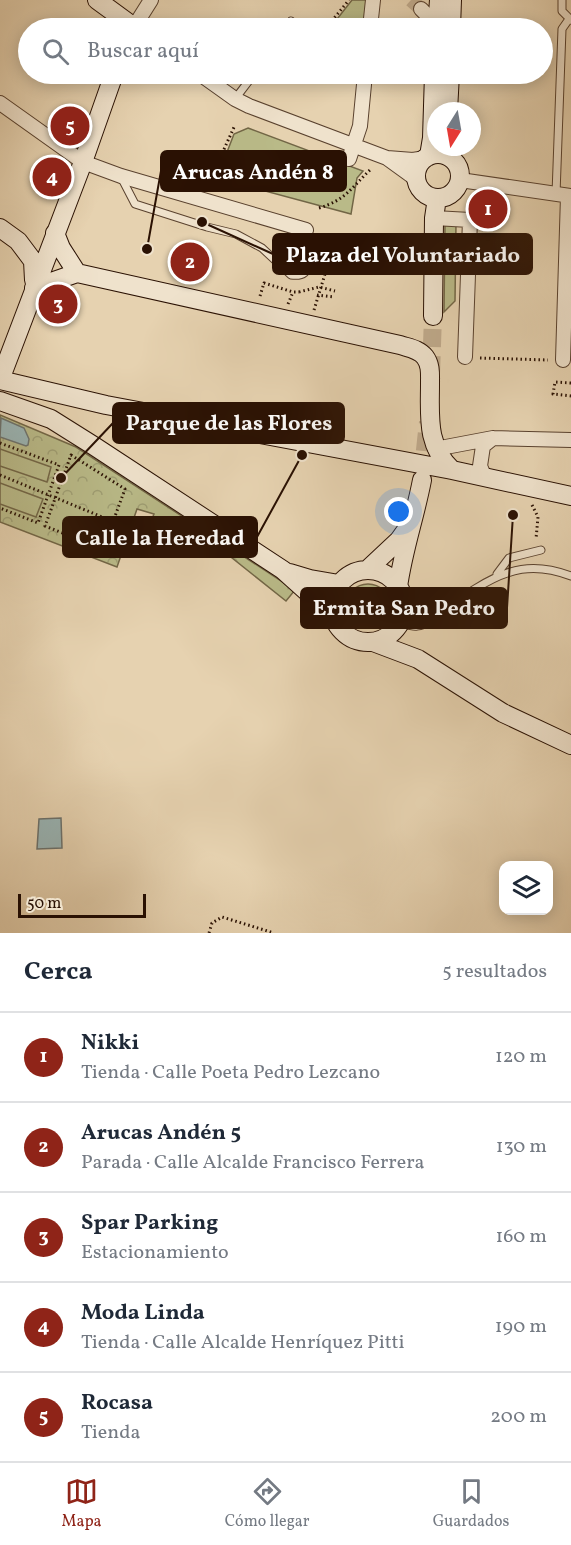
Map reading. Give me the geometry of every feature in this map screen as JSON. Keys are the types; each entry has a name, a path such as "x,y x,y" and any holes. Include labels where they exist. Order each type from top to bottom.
{"main road":[{"path":"97,0 121,18"},
{"path":"436,18 439,0"},
{"path":"451,18 452,0"},
{"path":"110,84 0,380 106,405 452,470 571,496"},
{"path":"427,157 433,84"},
{"path":"448,102 449,84"},
{"path":"432,156 419,164 416,179 423,192 437,198 445,198 452,194 460,180 460,171 452,156"},
{"path":"433,316 434,218 437,198"},
{"path":"0,228 18,241 33,261 34,288"},
{"path":"18,241 41,239 55,233"},
{"path":"55,233 61,248 77,273"},
{"path":"34,288 77,273 400,345 418,351 426,358 430,367 430,426 435,449 452,470"},
{"path":"0,401 51,419 283,570 333,615 341,630 356,640 373,642 418,659 503,713 571,745"},
{"path":"381,457 435,449"},
{"path":"373,642 389,635 398,625 403,614 400,591 402,559 415,518 422,480"},
{"path":"367,570 399,540 415,518"},
{"path":"283,570 310,579 339,584"},
{"path":"333,615 332,599 339,584 351,574 367,570 378,572 389,578 400,591"},
{"path":"398,625 418,659"}],"street":[{"path":"140,18 151,0"},
{"path":"371,18 373,0"},
{"path":"421,9 429,18"},
{"path":"214,84 249,106 352,152 413,160 427,157"},
{"path":"352,152 360,126 364,84"},
{"path":"0,103 83,162 121,176 306,230"},
{"path":"387,158 416,179"},
{"path":"460,180 565,195 563,360"},
{"path":"434,218 470,220 465,357"},
{"path":"485,478 480,466 483,446 493,438"},
{"path":"435,449 493,438 571,440"}],"lane":[{"path":"562,0 562,11 570,19 561,29 565,195"},
{"path":"236,99 247,84"},
{"path":"121,176 135,204 236,234 262,248 291,275 301,275 306,272 310,264 306,230"},
{"path":"495,576 509,558 538,548"},
{"path":"398,625 418,626 435,619 450,605 495,576 506,572 537,567 552,569 571,576"},
{"path":"400,591 417,603 435,607 450,605"}],"path":[{"path":"334,18 349,0"},
{"path":"211,178 235,125"},
{"path":"319,208 331,205 335,200 347,195 372,167"},
{"path":"313,312 329,261"},
{"path":"259,300 264,283 293,292 319,287 335,291"},
{"path":"287,306 293,292"},
{"path":"317,295 334,297"},
{"path":"465,357 563,360"},
{"path":"571,383 555,382 553,394 571,396"},
{"path":"0,443 59,465 38,523 0,508"},
{"path":"71,456 125,489 113,521 103,549 45,526 71,456"},
{"path":"0,475 113,521"},
{"path":"529,498 538,517 538,548"},
{"path":"209,933 212,923 222,917 274,933"}],"green space":[{"path":"352,0 370,0 366,18 338,18"},
{"path":"248,128 363,171 357,178 351,214 217,178 234,134"},
{"path":"445,223 456,223 455,301 444,312"},
{"path":"0,415 76,447 295,590 286,601 222,550 170,524 160,547 143,541 154,514 137,509 117,567 0,522"},
{"path":"0,449 51,467 47,482 0,466"},
{"path":"0,483 43,499 36,517 0,504"},
{"path":"368,584 384,590 390,606 384,622 368,628 352,622 346,606 352,590"}],"water":[{"path":"1,418 24,428 29,439 28,445 0,437"},
{"path":"61,818 62,848 37,849 39,819"}],"tunnel":[{"path":"411,0 421,9"},
{"path":"431,374 433,316"},
{"path":"422,478 428,422"}],"place":[{"name":"Rocasa","path":"70,126"},
{"name":"Moda Linda","path":"52,177"},
{"name":"Nikki","path":"488,209"},
{"name":"Plaza del Voluntariado","path":"202,222"},
{"name":"Arucas Andén 8","path":"147,249"},
{"name":"Arucas Andén 5","path":"190,262"},
{"name":"Spar Parking","path":"58,304"},
{"name":"Calle la Heredad","path":"302,455"},
{"name":"Parque de las Flores","path":"61,478"},
{"name":"Ermita San Pedro","path":"513,515"}]}
